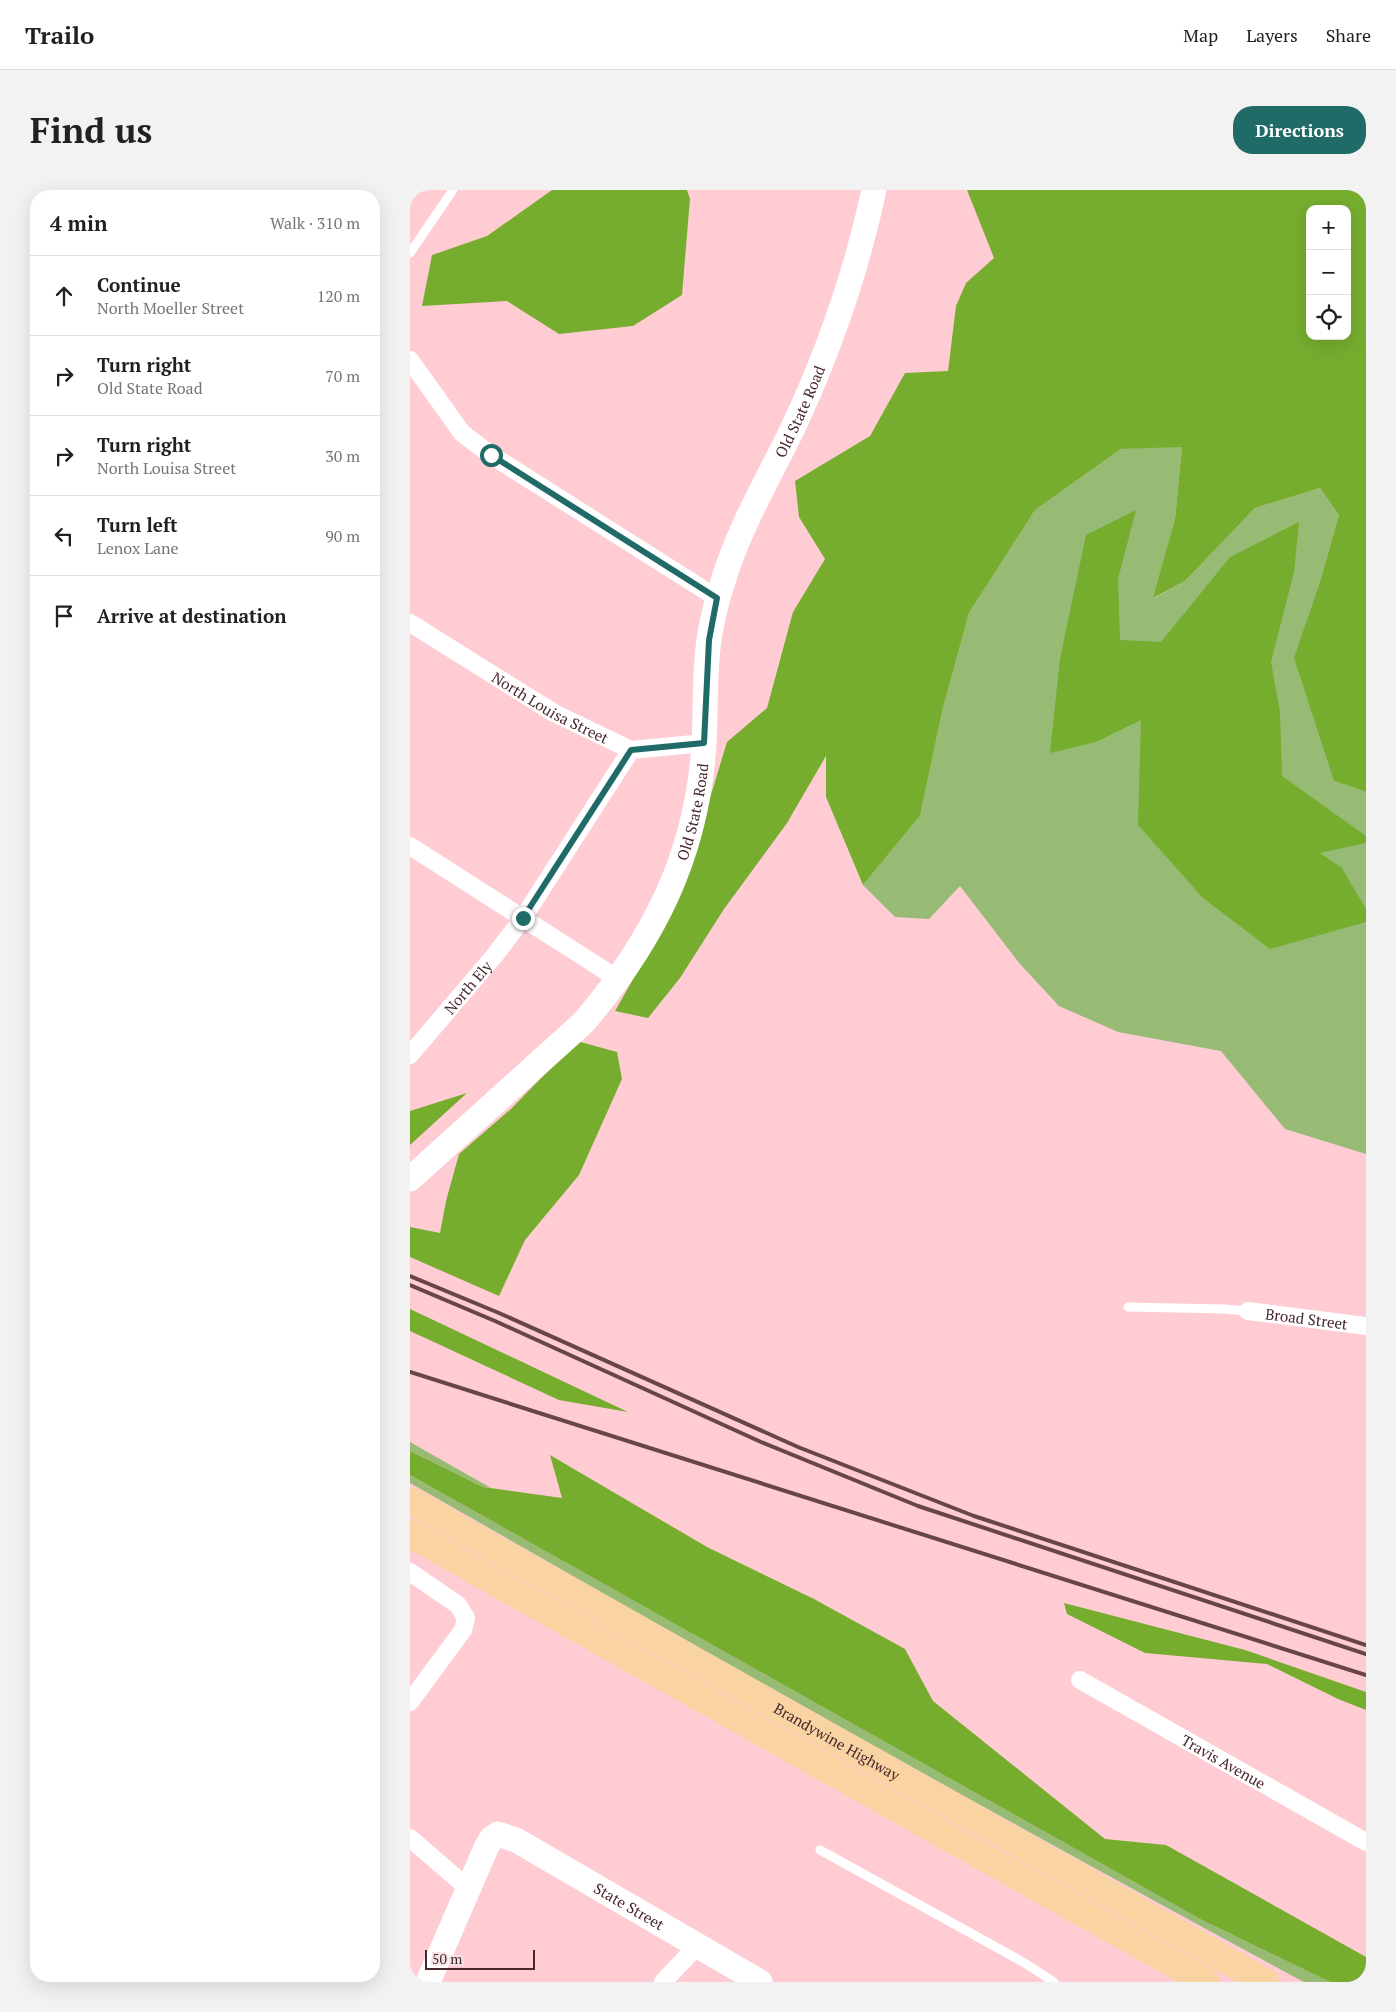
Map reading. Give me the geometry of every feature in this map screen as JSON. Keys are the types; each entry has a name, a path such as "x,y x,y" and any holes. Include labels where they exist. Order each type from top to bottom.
{"main road":[{"name":"Brandywine Highway","path":"410,1501 1264,1982"},
{"name":"Brandywine Highway","path":"410,1534 1206,1982"}],"street":[{"name":"Old State Road","path":"410,1179 582,1023 635,955 655,920 674,880 685,850 701,777 709,640 717,598 743,527 791,432 830,342 853,274 874,190"},
{"path":"410,360 462,433 491,455 717,598"},
{"name":"North Louisa Street","path":"410,623 554,713 631,750"},
{"path":"631,750 704,743"},
{"name":"North Ely","path":"410,1055 495,955 523,918 631,750"},
{"path":"410,846 618,979"},
{"name":"Broad Street","path":"1248,1311 1366,1326"},
{"path":"410,1572 458,1605 466,1618 463,1630 410,1702"},
{"name":"Travis Avenue","path":"1080,1680 1366,1842"},
{"name":"State Street","path":"469,1889 486,1848 491,1839 498,1834 516,1840 760,1982"},
{"path":"410,1838 469,1889 428,1982"},
{"path":"663,1982 697,1946"}],"lane":[{"path":"410,253 453,190"},
{"path":"1128,1307 1248,1311"},
{"path":"820,1850 1023,1962 1054,1982"}],"green space":[{"path":"552,190 687,190 690,199 682,295 633,326 559,334 507,301 422,306 432,255 487,236"},
{"path":"967,190 1366,190 1366,792 1334,781 1294,658 1319,585 1339,515 1320,488 1255,508 1185,581 1153,598 1175,519 1182,447 1121,449 1035,510 969,613 943,708 920,816 863,885 826,797 826,756 787,823 724,909 680,978 648,1018 615,1011 659,934 693,854 727,742 767,708 793,612 825,559 799,517 795,481 870,436 905,373 948,371 956,306 966,283 994,258"},
{"path":"1182,446 1175,519 1154,598 1185,581 1255,508 1320,488 1339,515 1319,585 1334,781 1366,792 1366,1154 1285,1129 1221,1051 1118,1032 1059,1006 1020,964 960,886 929,919 895,917 863,885 920,816 943,708 969,613 1035,510 1121,449"},
{"path":"1136,510 1118,579 1120,640 1161,642 1230,557 1299,522 1294,572 1271,662 1280,712 1282,776 1366,836 1366,843 1320,853 1342,868 1366,909 1366,922 1270,949 1203,898 1138,825 1141,720 1096,742 1050,753 1060,659 1086,535"},
{"path":"577,1041 617,1052 622,1079 579,1175 525,1240 499,1296 410,1257 410,1227 440,1233 446,1201 459,1154 512,1108"},
{"path":"467,1093 410,1145 410,1111"},
{"path":"410,1309 628,1412 559,1400 410,1331"},
{"path":"410,1442 491,1488 483,1487 410,1451"},
{"path":"410,1451 483,1487 562,1498 550,1455 707,1547 814,1599 905,1649 933,1701 1105,1839 1166,1845 1366,1957 1366,1982 1330,1982 1200,1919 410,1475"},
{"path":"410,1475 1200,1919 1330,1982 1304,1982 1079,1859 410,1483"},
{"path":"1064,1603 1245,1650 1366,1692 1366,1710 1338,1699 1267,1664 1145,1653 1067,1614"}],"railway":[{"path":"410,1276 499,1313 798,1447 974,1516 1366,1645"},
{"path":"410,1285 495,1321 761,1442 918,1506 1366,1654"},
{"path":"410,1372 1366,1675"}],"route":[{"path":"491,455 717,598 709,640 704,743 631,750 523,918"}]}
